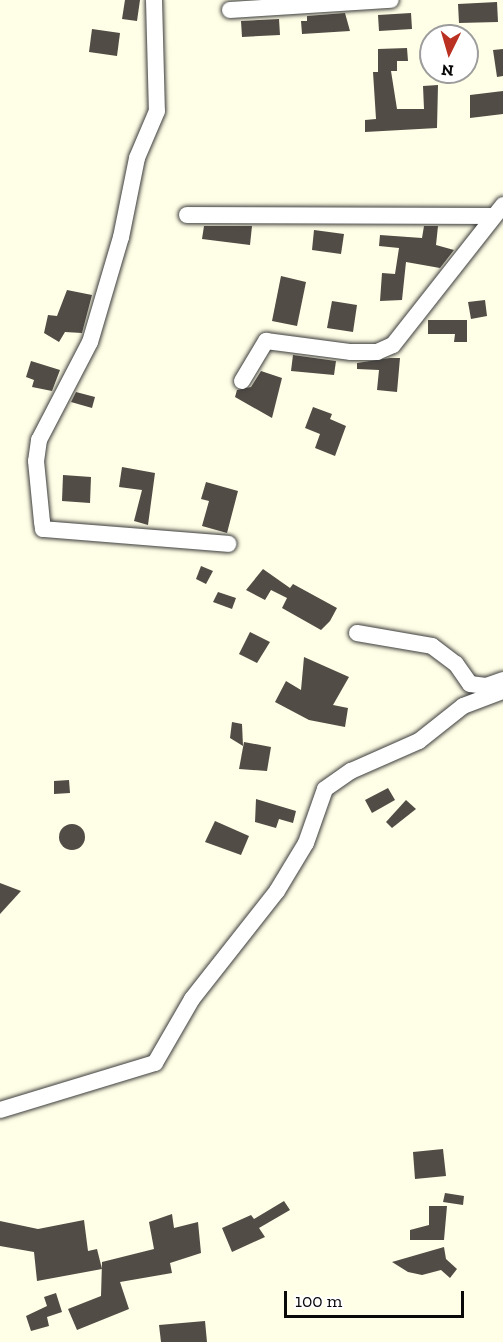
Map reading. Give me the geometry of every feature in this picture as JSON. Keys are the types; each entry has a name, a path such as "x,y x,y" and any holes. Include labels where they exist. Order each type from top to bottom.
{"street":[{"path":"154,0 157,111 140,149 121,237 90,342 39,440 36,461 42,522 43,529 228,544"},
{"path":"230,10 391,0"},
{"path":"187,215 499,210"},
{"path":"242,381 266,341 351,352 377,352 393,345 499,210"},
{"path":"357,633 432,646 451,659 470,684 486,686 503,680"},
{"path":"0,1110 155,1063 192,999 277,891 306,843 325,789 351,771 419,741 463,706 503,692"}],"building":[{"path":"125,0 140,0 137,21 122,19"},
{"path":"497,2 498,22 459,23 458,4"},
{"path":"345,13 350,31 302,34 301,21 307,21 307,16"},
{"path":"411,13 412,29 379,31 378,15"},
{"path":"279,19 280,35 242,37 241,21"},
{"path":"92,29 120,33 117,56 89,52"},
{"path":"407,48 408,61 397,61 397,71 391,71 397,109 424,109 423,86 438,85 437,128 365,132 365,120 376,119 373,72 378,72 378,49"},
{"path":"503,49 503,76 497,77 493,50"},
{"path":"503,91 503,114 470,118 470,95"},
{"path":"204,226 252,226 250,245 202,239"},
{"path":"424,226 438,226 436,245 454,250 440,268 406,262 402,300 380,301 382,273 395,274 399,248 379,246 380,235 422,238"},
{"path":"314,230 344,234 341,254 312,250"},
{"path":"281,276 306,282 297,326 272,321"},
{"path":"67,290 92,295 82,333 65,332 59,342 44,333 48,315 57,316"},
{"path":"485,300 487,316 471,319 468,302"},
{"path":"332,301 357,305 353,332 327,328"},
{"path":"428,320 467,320 467,342 454,342 455,334 428,334"},
{"path":"293,355 336,361 334,375 291,371"},
{"path":"400,358 397,392 377,390 379,370 357,369 357,363"},
{"path":"31,361 60,370 52,391 32,387 34,380 26,377"},
{"path":"261,371 282,378 272,418 235,397 237,390 251,387"},
{"path":"76,392 95,397 92,408 71,402"},
{"path":"313,407 332,414 330,419 346,426 335,456 315,448 320,434 305,428"},
{"path":"122,467 155,473 148,525 134,521 142,490 119,487"},
{"path":"63,475 91,477 90,503 62,501"},
{"path":"206,482 238,491 227,533 202,526 209,501 201,499"},
{"path":"201,566 213,571 206,584 196,579"},
{"path":"263,569 290,588 293,584 337,608 330,621 321,630 282,608 287,598 271,590 265,600 246,590"},
{"path":"218,592 236,598 232,609 213,602"},
{"path":"250,632 270,642 257,663 239,654"},
{"path":"304,657 349,677 333,705 348,708 345,727 309,720 275,702 286,681 301,690"},
{"path":"232,722 242,724 243,746 230,738"},
{"path":"244,742 271,747 267,771 239,769"},
{"path":"69,780 70,793 54,794 54,781"},
{"path":"388,788 395,800 372,813 365,800"},
{"path":"256,799 296,811 293,823 279,819 276,828 255,822"},
{"path":"406,800 416,809 392,828 386,822"},
{"path":"215,821 249,836 241,855 205,842"},
{"path":"72,824 81,828 85,837 81,846 72,850 63,846 59,837 63,828"},
{"path":"0,883 21,891 0,914"},
{"path":"443,1149 446,1176 415,1179 413,1152"},
{"path":"445,1193 464,1196 463,1205 443,1202"},
{"path":"284,1201 290,1210 259,1228 265,1237 232,1252 222,1228 251,1215 254,1219"},
{"path":"429,1206 447,1206 444,1240 410,1240 410,1230 429,1225"},
{"path":"172,1214 174,1228 198,1222 201,1253 170,1263 172,1273 120,1282 129,1309 77,1330 68,1309 101,1296 102,1262 154,1249 149,1222"},
{"path":"84,1220 88,1251 97,1249 102,1269 37,1281 34,1252 0,1246 0,1221 38,1229"},
{"path":"444,1247 446,1259 457,1269 450,1278 441,1270 422,1275 408,1272 392,1262"},
{"path":"56,1293 62,1312 47,1317 49,1326 31,1331 26,1316 47,1306 44,1297"},
{"path":"205,1321 207,1342 161,1342 159,1325"}]}
